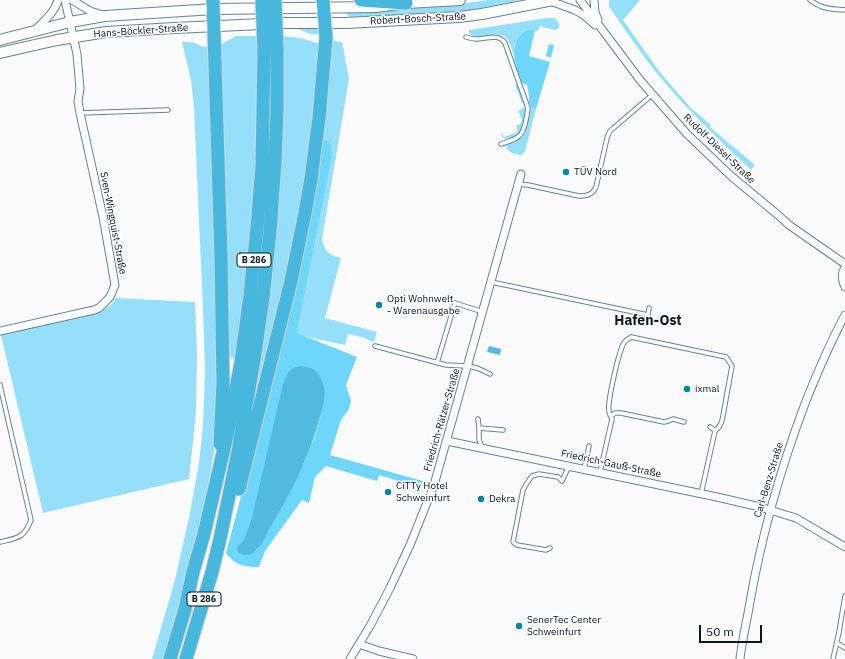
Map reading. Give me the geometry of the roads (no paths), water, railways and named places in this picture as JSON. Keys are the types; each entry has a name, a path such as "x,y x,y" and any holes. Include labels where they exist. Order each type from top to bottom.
{"highway":[{"name":"B 286","path":"186,659 212,572 220,539 238,452 263,297 270,232 277,109 271,49 262,0"},
{"name":"B 286","path":"170,659 185,609 230,427 242,362 257,228 274,0"},
{"path":"361,0 406,3"},
{"name":"B 286","path":"220,539 236,501 291,280 303,221 312,172 319,118 326,37 323,4"},
{"path":"214,5 223,383 219,468"}],"street":[{"path":"35,30 50,14 58,3 58,0"},
{"name":"Sven-Wingquist-Straße","path":"0,331 100,308 113,292 115,285 104,224 80,113 78,101 80,89 77,54 65,0"},
{"name":"Hans-Böckler-Straße","path":"72,0 90,11 105,16"},
{"name":"Robert-Bosch-Straße","path":"289,8 323,4 376,7 406,3 460,0"},
{"name":"Robert-Bosch-Straße","path":"285,23 325,23 458,17 482,14 552,0 575,10 601,29"},
{"name":"Rudolf-Diesel-Straße","path":"580,0 631,69 687,134 737,181 789,225 845,264"},
{"name":"Rudolf-Diesel-Straße","path":"594,0 595,12 601,29"},
{"name":"Hans-Böckler-Straße","path":"0,40 35,30 105,16 214,5 289,8"},
{"name":"Hans-Böckler-Straße","path":"0,53 40,43 106,32 285,23"},
{"name":"Friedrich-Rätzer-Straße","path":"350,659 384,601 410,545 434,485 521,174"},
{"path":"845,268 842,278 845,287"},
{"name":"Carl-Benz-Straße","path":"740,659 758,559 770,510 796,428 822,363 845,315"},
{"name":"Friedrich-Gauß-Straße","path":"447,441 600,472 760,507 796,518 845,547"},
{"path":"359,644 379,651 413,659"}],"lane":[{"path":"810,0 820,7 845,10"},
{"path":"466,37 475,39 497,37 504,40 528,108 520,136 501,144"},
{"path":"518,184 528,184 579,196 585,196 592,193 596,187 607,138 610,131 652,95"},
{"path":"80,113 168,110"},
{"path":"491,282 648,315 649,308"},
{"path":"437,363 455,303 483,312"},
{"path":"600,472 612,419 612,416 608,410 609,404 619,357 624,342 631,337 726,357 732,366 722,421 715,431 701,494"},
{"path":"375,346 446,366 468,366 477,368 490,374"},
{"path":"0,385 31,520 28,529 22,536 12,540 0,542"},
{"path":"612,416 615,413 621,413 664,422 673,419 684,422"},
{"path":"478,419 479,439 482,448"},
{"path":"710,427 715,431"},
{"path":"479,428 503,430"},
{"path":"584,469 589,446"},
{"path":"550,548 546,550 517,545 513,542 523,490 526,483 532,476 539,474 558,477 562,481 569,466"},
{"path":"832,659 837,643 845,596"},
{"path":"837,643 845,648"}],"place":[{"name":"TÜV Nord","path":"566,172"},
{"name":"Opti Wohnwelt - Warenausgabe","path":"379,305"},
{"name":"ixmal","path":"687,389"},
{"name":"CiTTy Hotel Schweinfurt","path":"388,492"},
{"name":"Dekra","path":"481,499"},
{"name":"SenerTec Center Schweinfurt","path":"519,626"}],"district":[{"name":"Hafen-Ost","path":"648,321"}]}
